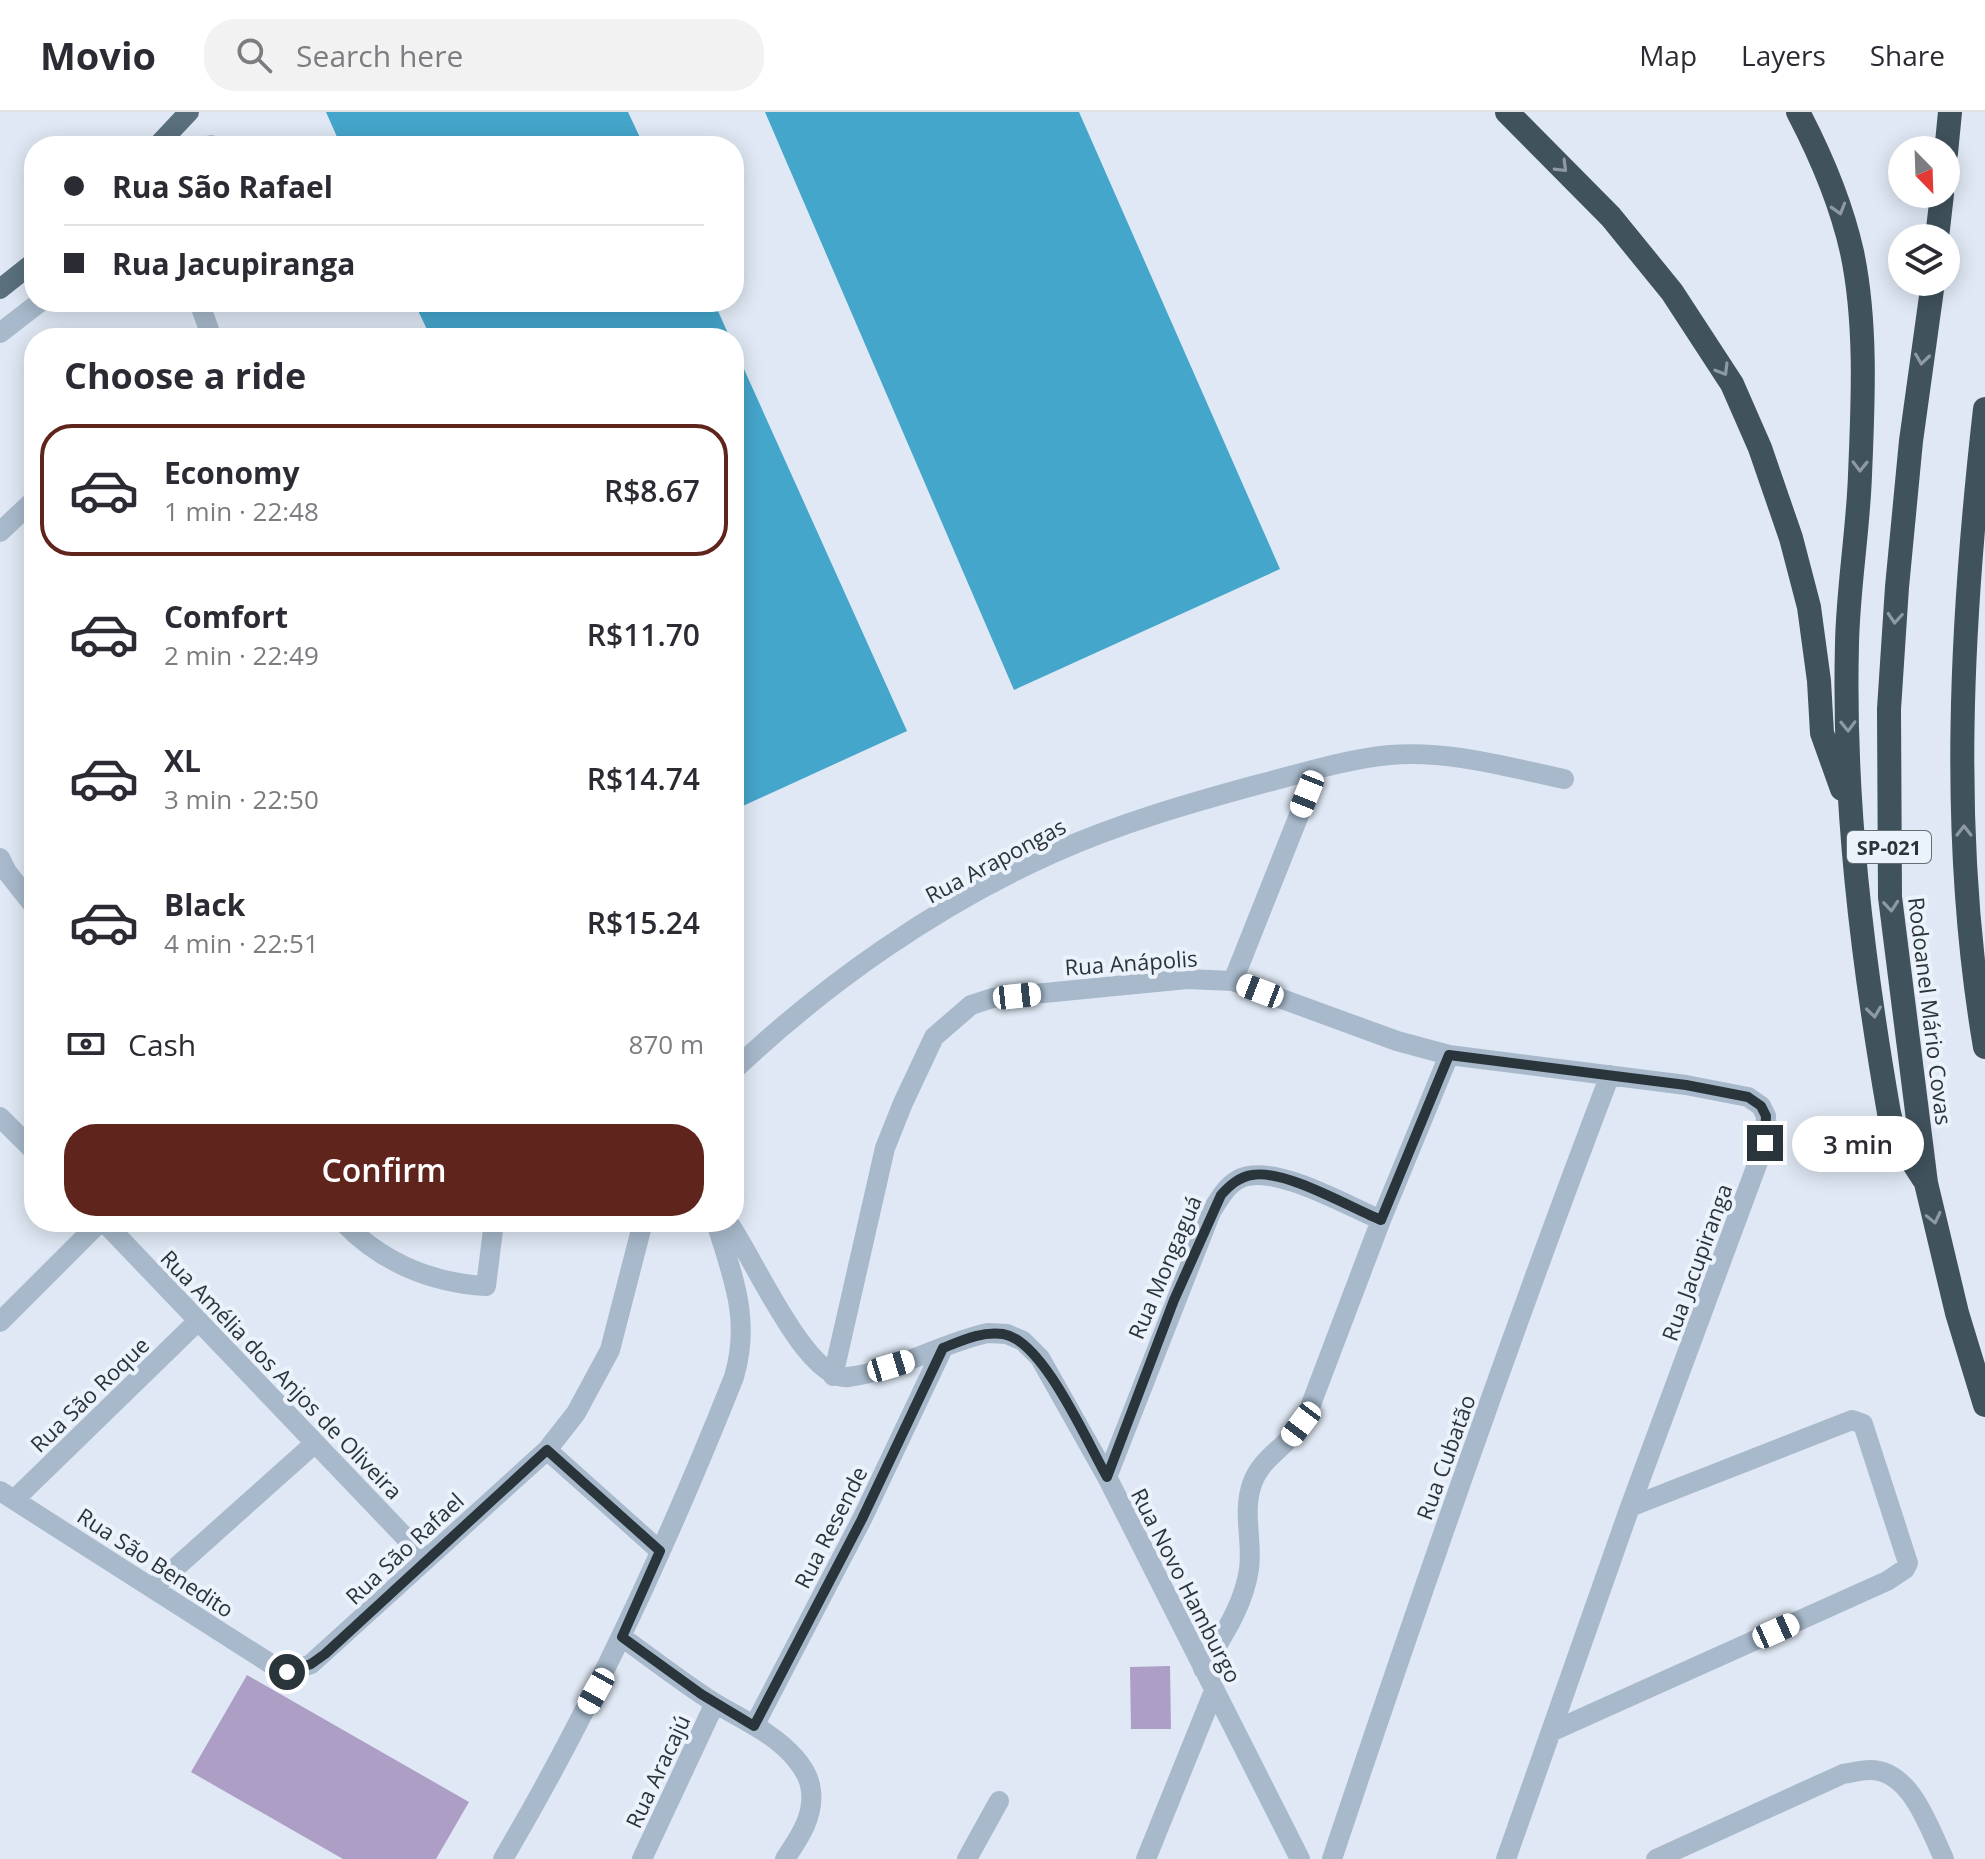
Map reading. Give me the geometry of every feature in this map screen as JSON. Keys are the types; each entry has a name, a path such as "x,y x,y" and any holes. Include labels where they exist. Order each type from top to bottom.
{"highway":[{"path":"1507,112 1620,228 1672,292 1732,384 1760,448 1791,538 1809,607 1822,733 1849,806"},
{"path":"1798,112 1811,136 1841,213 1852,254 1859,306 1860,476 1847,643 1849,806 1867,968 1889,1113 1894,1133 1926,1183"},
{"path":"1947,136 1950,112"},
{"name":"Rodoanel Mário Covas","path":"1931,296 1911,441 1889,709 1888,794 1893,928 1926,1183 1957,1313 1985,1405"},
{"name":"Rodoanel Mário Covas","path":"1985,409 1971,532 1963,675 1965,881 1974,984 1985,1047"}],"main road":[{"path":"166,136 189,112"},
{"path":"0,289 24,270"}],"street":[{"path":"0,333 27,312"},
{"path":"0,532 24,509"},
{"name":"Rua Arapongas","path":"744,1060 774,1032 886,949 950,908 1028,866 1126,825 1213,797 1391,755 1472,759 1564,779"},
{"path":"1233,981 1317,770"},
{"path":"0,858 24,893"},
{"name":"Rua Anápolis","path":"833,1376 885,1148 934,1037 953,1018 971,1005 993,998 1187,979 1233,981"},
{"name":"Rua Jacupiranga","path":"1233,981 1397,1041 1449,1055 1610,1075 1748,1097 1761,1106 1768,1126 1755,1170 1630,1507 1506,1859"},
{"path":"1203,1669 1236,1612 1246,1585 1250,1566 1246,1518 1253,1481 1261,1466 1289,1439 1310,1407 1381,1220 1449,1055"},
{"name":"Rua Cubatão","path":"1332,1859 1421,1595 1610,1075"},
{"path":"0,1117 24,1141"},
{"name":"Rua Mongaguá","path":"1107,1477 1211,1212 1232,1184 1249,1175 1273,1176 1381,1220"},
{"path":"0,1322 92,1232"},
{"name":"Rua Amélia dos Anjos de Oliveira","path":"112,1232 426,1559"},
{"path":"353,1232 385,1258 419,1272 446,1281 486,1286 493,1232"},
{"path":"363,1243 365,1232"},
{"name":"Rua São Rafael","path":"287,1672 311,1664 325,1654 547,1450 576,1413 610,1350 640,1232"},
{"path":"503,1859 596,1691 622,1637 712,1432 741,1350 742,1319 737,1290 719,1232"},
{"path":"735,1232 802,1348 816,1364 833,1376"},
{"name":"Rua São Roque","path":"7,1495 197,1322"},
{"name":"Rua Novo Hamburgo","path":"833,1376 845,1378 867,1373 988,1333 1007,1334 1023,1341 1040,1358 1107,1477 1300,1859"},
{"name":"Rua Resende","path":"754,1726 862,1519 943,1348"},
{"path":"1553,1731 1887,1581 1905,1569 1908,1563 1863,1424 1845,1420 1630,1507"},
{"path":"154,1587 314,1444"},
{"path":"547,1450 660,1551"},
{"name":"Rua São Benedito","path":"7,1495 255,1655 287,1672"},
{"path":"622,1637 794,1756 805,1771 811,1791 810,1812 803,1832 785,1859"},
{"path":"1146,1859 1214,1691"},
{"name":"Rua Aracajú","path":"642,1859 715,1703"},
{"path":"1656,1859 1843,1774 1871,1770 1889,1775 1902,1784 1921,1809 1944,1859"},
{"path":"967,1859 999,1801"}],"shaded area":[{"path":"1170,1666 1171,1729 1131,1729 1130,1667"},
{"path":"247,1675 469,1802 436,1859 343,1859 191,1772"}],"building":[{"path":"326,112 628,112 639,136 337,136"},
{"path":"765,112 1079,112 1280,569 1014,690"},
{"path":"419,312 718,312 726,328 426,328"},
{"path":"744,369 907,731 744,805"}],"route":[{"path":"287,1672 311,1664 325,1654 547,1450 660,1551 622,1637 701,1694 754,1726 862,1519 943,1348 988,1333 1007,1334 1023,1341 1040,1358 1107,1477 1174,1300 1221,1195 1232,1184 1249,1175 1273,1176 1381,1220 1449,1055 1686,1085 1748,1097 1761,1106 1766,1116 1765,1143"}]}
